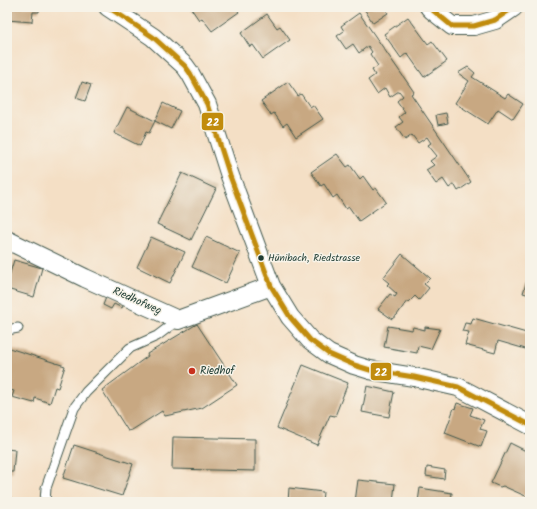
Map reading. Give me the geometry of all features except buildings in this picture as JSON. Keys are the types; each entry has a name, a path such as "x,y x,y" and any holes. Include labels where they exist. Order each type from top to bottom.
{"street":[{"path":"108,7 153,37 185,66 190,73 207,104 230,176 270,286 290,317 310,340 329,354 354,365 370,370 414,377 458,388 530,425"},
{"path":"429,7 452,26 474,26 495,20 514,7"},
{"name":"Riedhofweg","path":"7,240 178,320"},
{"path":"178,320 270,286"}],"lane":[{"path":"45,502 46,488 74,408 86,392 130,348 157,336 178,320"},
{"path":"7,330 18,328"}],"transit line":[{"name":"22","path":"108,7 153,37 185,66 190,73 207,104 230,176 271,286 290,317 310,340 329,354 354,365 370,370 414,377 458,387 530,425"},
{"name":"22","path":"429,7 452,26 474,26 495,20 514,7"}],"place":[{"name":"Hünibach, Riedstrasse","path":"261,258"},
{"name":"Riedhof","path":"192,371"}]}
